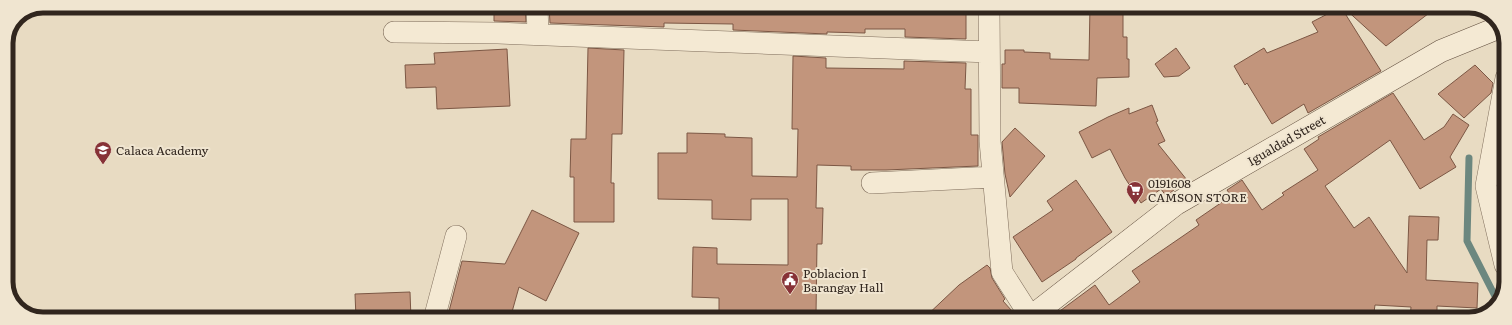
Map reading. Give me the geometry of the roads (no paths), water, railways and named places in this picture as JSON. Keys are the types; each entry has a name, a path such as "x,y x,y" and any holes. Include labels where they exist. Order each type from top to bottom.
{"street":[{"path":"537,13 538,34"},
{"path":"989,13 990,141 1002,272 1026,312"},
{"name":"Igualdad Street","path":"1036,312 1176,204 1441,51 1496,29"},
{"path":"394,32 538,34 989,52"},
{"path":"1499,116 1486,186 1499,240"},
{"path":"872,183 994,177"},
{"path":"436,312 456,236"}],"waterway":[{"path":"1469,158 1467,241 1495,297"}],"place":[{"name":"Calaca Academy","path":"103,165"},
{"name":"0191608 CAMSON STORE","path":"1135,205"},
{"name":"Poblacion I Barangay Hall","path":"790,295"}]}
